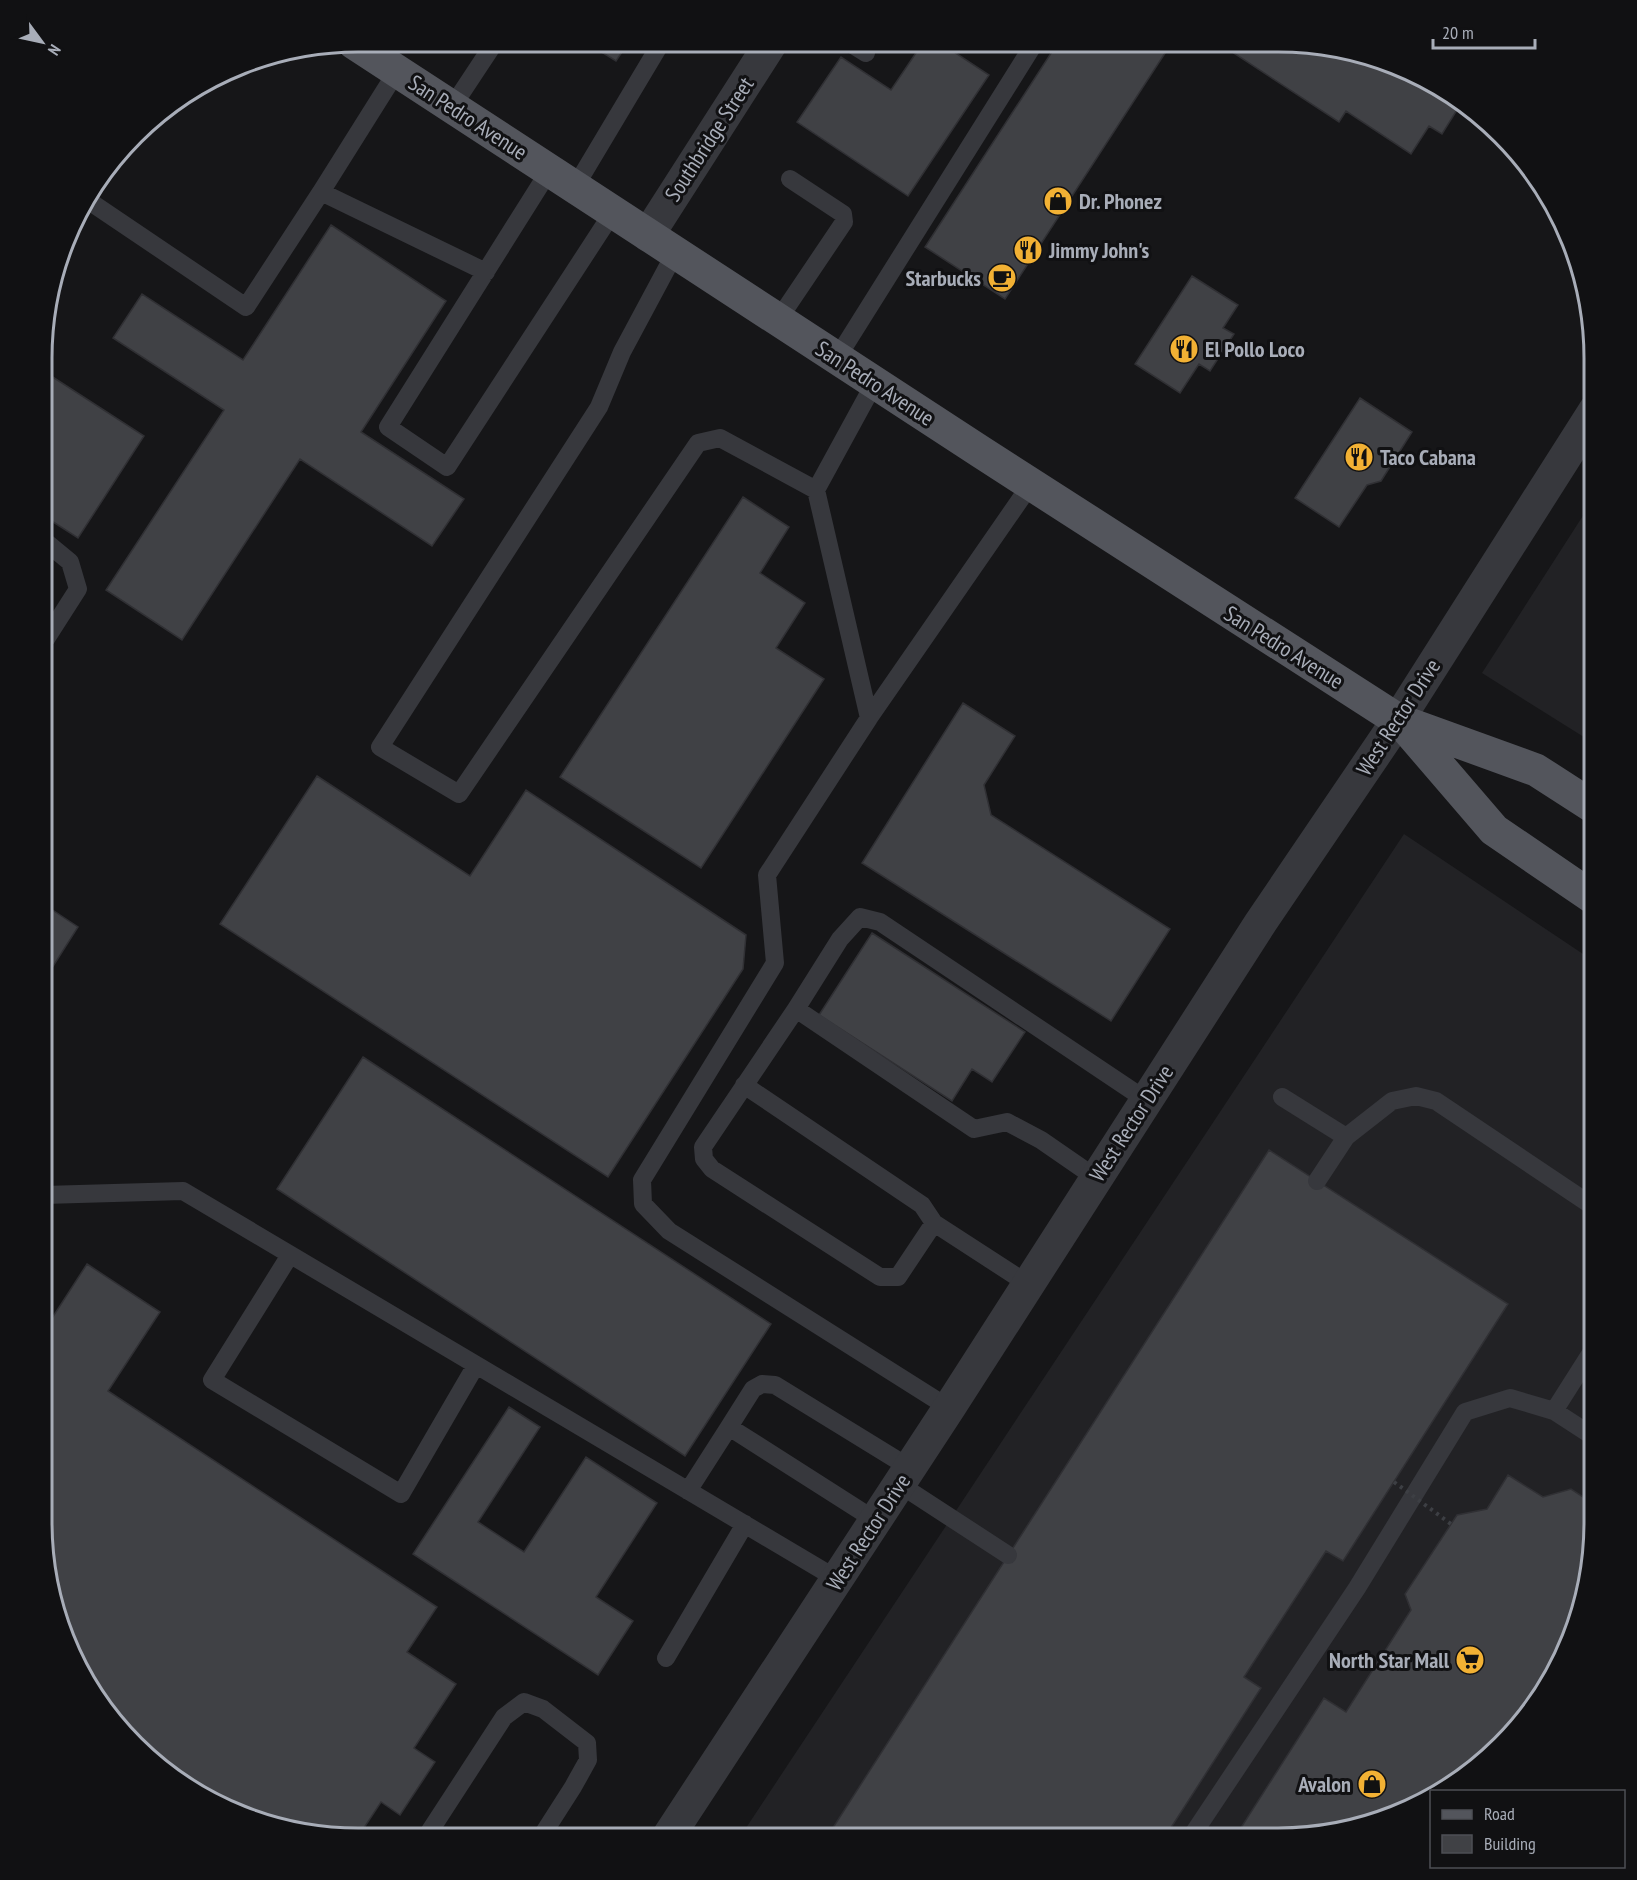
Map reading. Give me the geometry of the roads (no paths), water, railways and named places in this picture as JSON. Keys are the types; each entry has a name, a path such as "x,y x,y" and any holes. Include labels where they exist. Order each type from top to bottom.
{"main road":[{"name":"San Pedro Avenue","path":"368,52 1398,720 1536,770 1584,801"},
{"name":"San Pedro Avenue","path":"1398,720 1494,830 1584,891"}],"street":[{"name":"Southbridge Street","path":"648,235 765,52"},
{"name":"West Rector Drive","path":"674,1828 949,1408 1261,922 1398,720 1584,427"}],"lane":[{"path":"452,107 488,52"},
{"path":"613,212 447,467 388,427 486,272 562,179 654,52"},
{"path":"837,358 1029,52"},
{"path":"95,205 246,307 397,71"},
{"path":"778,320 844,222 843,214 790,179"},
{"path":"321,192 486,272"},
{"path":"675,253 622,352 599,406 380,747 459,794 698,443 720,438 816,490"},
{"path":"869,718 816,490 874,382"},
{"path":"949,1408 669,1231 643,1204 642,1180 775,963 767,875 869,718 1031,484"},
{"path":"52,547 70,562 78,589 52,630"},
{"path":"933,1223 898,1277 880,1277 712,1169 704,1159 704,1147 840,939 860,917 880,922 1146,1100"},
{"path":"796,1009 974,1129 1007,1122 1041,1140 1096,1178"},
{"path":"744,1086 922,1204 933,1223 1028,1284"},
{"path":"1317,1181 1346,1137 1392,1101 1416,1096 1436,1101 1584,1200"},
{"path":"1282,1097 1346,1137"},
{"path":"52,1194 183,1191 837,1579"},
{"path":"290,1255 212,1380 401,1494 476,1365"},
{"path":"1554,1411 1584,1364"},
{"path":"688,1491 753,1389 762,1384 775,1385 904,1476 1008,1555"},
{"path":"1197,1828 1357,1588 1465,1412 1510,1398 1554,1411 1584,1430"},
{"path":"729,1427 875,1520"},
{"path":"666,1658 745,1524"},
{"path":"432,1828 504,1717 524,1702 543,1709 587,1743 588,1760 547,1828"}],"place":[{"name":"Dr. Phonez","path":"1058,201"},
{"name":"Jimmy John's","path":"1028,250"},
{"name":"Starbucks","path":"1002,278"},
{"name":"El Pollo Loco","path":"1184,349"},
{"name":"Taco Cabana","path":"1359,457"},
{"name":"North Star Mall","path":"1470,1660"},
{"name":"Avalon","path":"1372,1784"}]}
